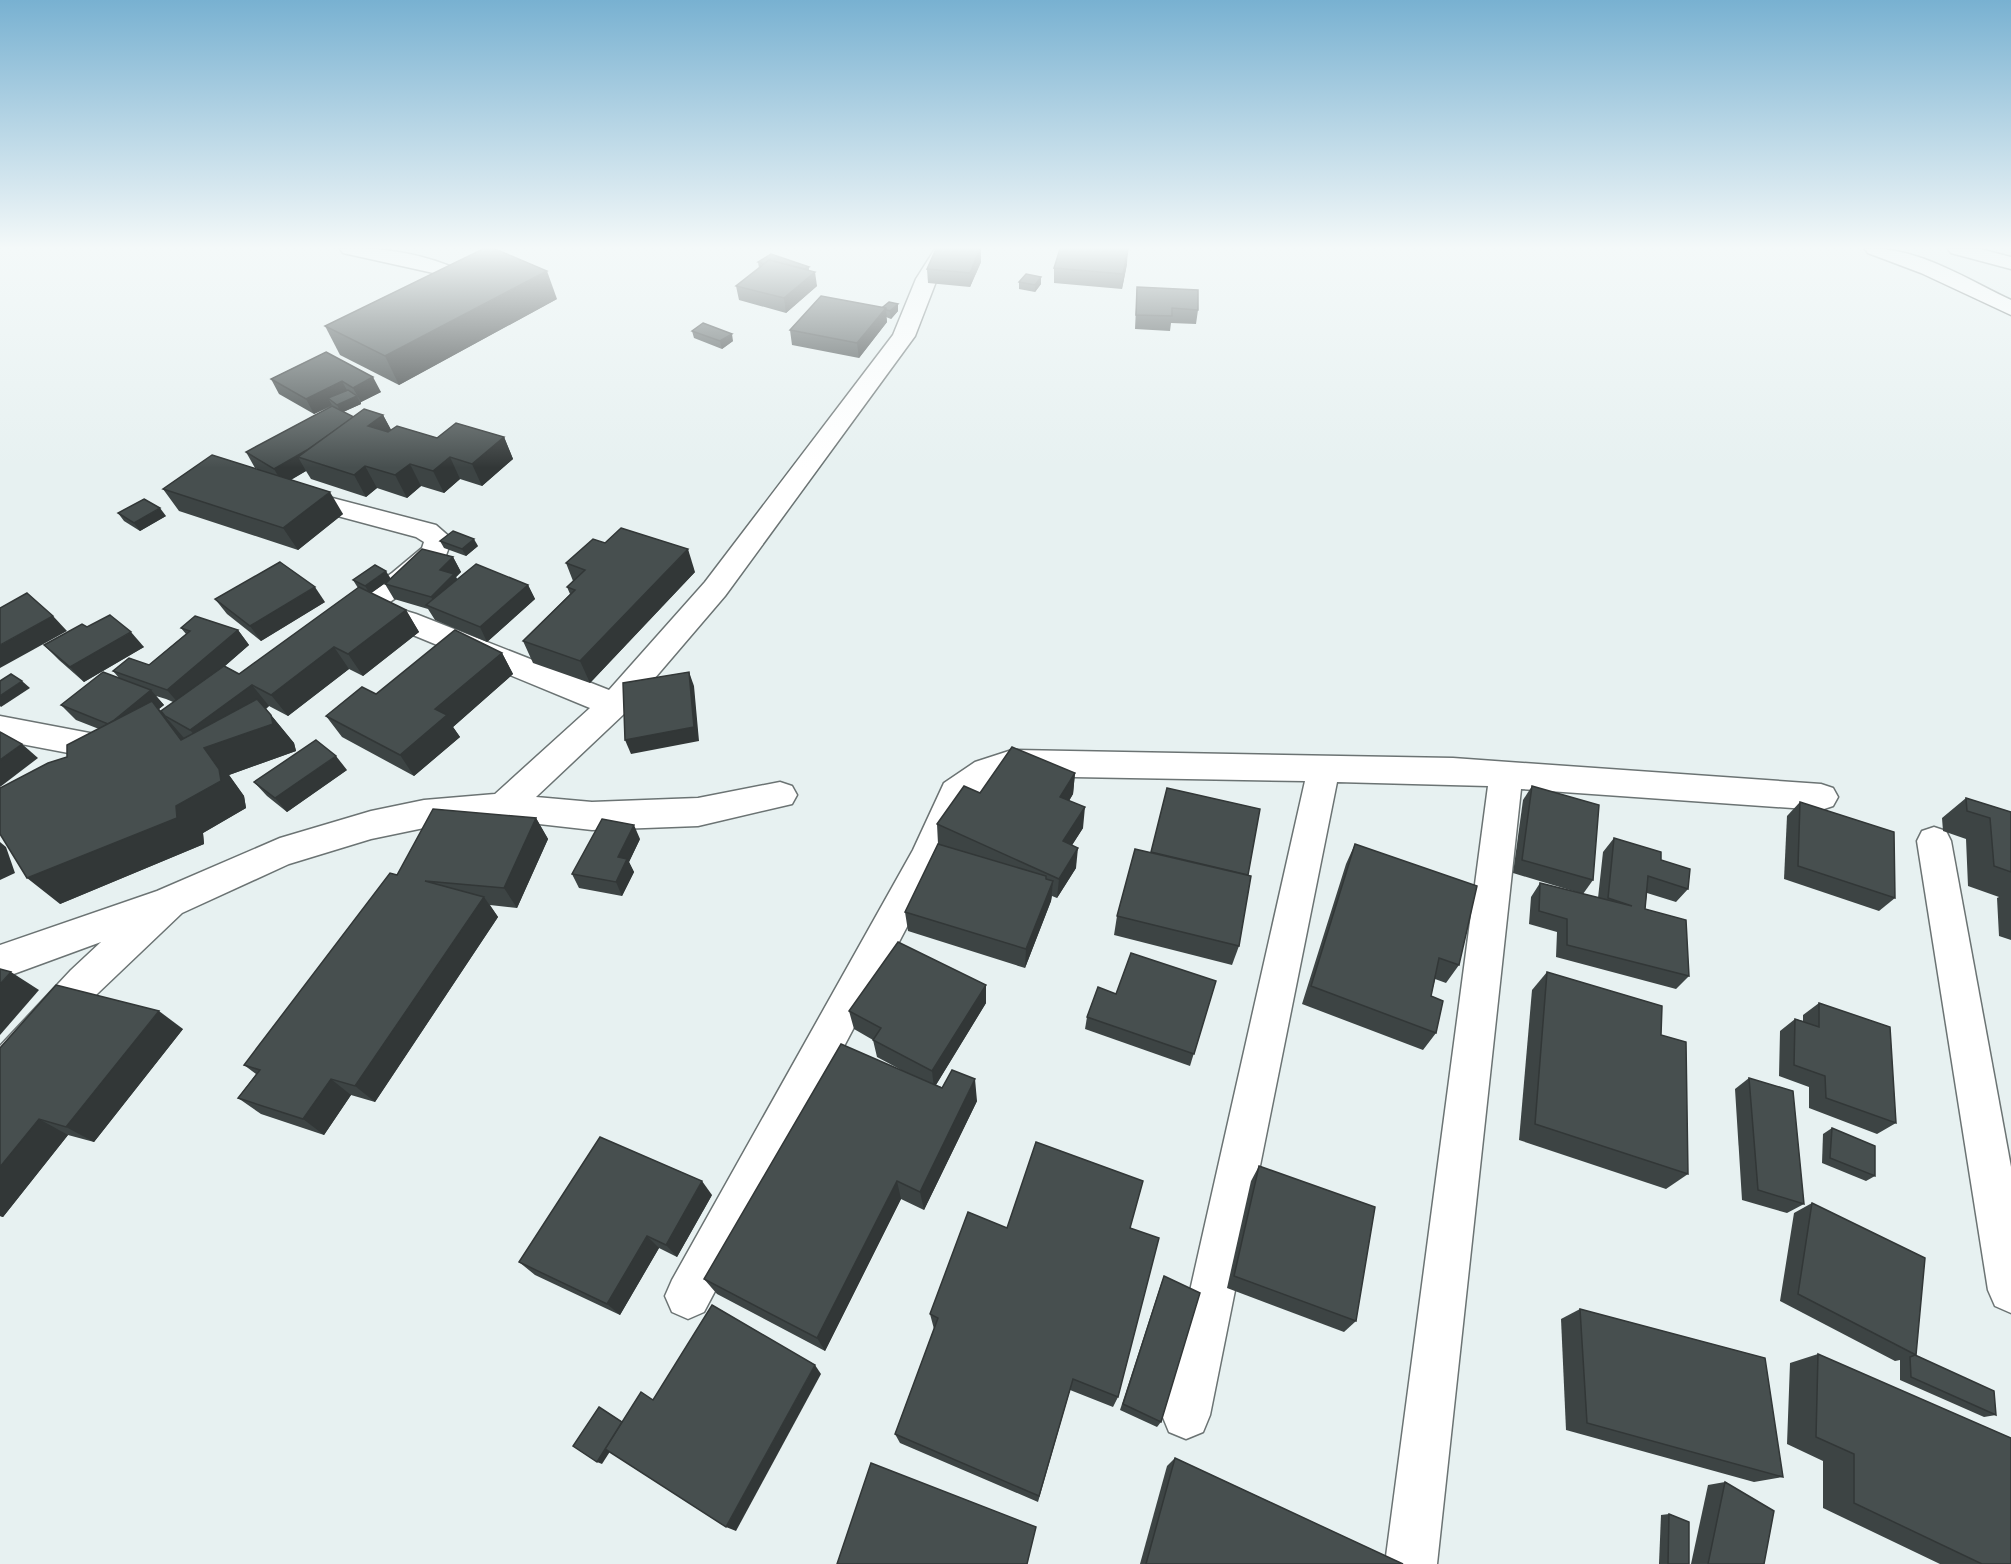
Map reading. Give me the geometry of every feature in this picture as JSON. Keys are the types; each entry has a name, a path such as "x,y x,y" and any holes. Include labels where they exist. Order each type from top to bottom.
{"main road":[{"path":"503,807 614,705 716,589 904,336 910,322"},
{"path":"281,493 426,531 438,539 435,552 402,580 319,638"},
{"path":"405,621 614,705"},
{"path":"0,728 128,745 76,773"},
{"path":"688,1296 927,856 956,792 987,771 1012,763 1324,767 1506,774 1821,797"},
{"path":"1186,1415 1324,767"},
{"path":"1411,1564 1506,774"},
{"path":"0,962 169,902 280,852 371,825 424,814 503,807 592,816 698,812 780,795"},
{"path":"1934,841 2011,1290"},
{"path":"0,1076 84,982 169,902"}],"building":[{"path":"333,322 450,322 385,356 325,326"},
{"path":"797,322 874,322 857,343 790,330"},
{"path":"703,323 732,334 720,341 692,331"},
{"path":"326,352 373,377 353,388 342,381 306,399 271,379"},
{"path":"348,390 357,396 337,405 328,398"},
{"path":"332,406 354,417 307,450 274,469 246,452"},
{"path":"364,409 383,415 368,426 388,432 397,426 437,438 456,423 504,437 472,464 450,457 433,471 410,464 395,475 365,466 354,475 298,457"},
{"path":"212,455 330,492 283,528 163,489"},
{"path":"144,499 160,508 134,523 118,513"},
{"path":"621,528 688,549 580,661 523,641 575,590 567,587 585,570 566,563 593,539 605,543"},
{"path":"453,531 474,539 462,549 440,541"},
{"path":"422,549 453,557 440,570 454,574 431,597 385,584"},
{"path":"280,562 315,587 250,626 215,599"},
{"path":"476,564 528,585 480,627 426,605"},
{"path":"375,565 386,571 365,586 353,580"},
{"path":"359,587 406,610 348,654 334,647 271,695 252,685 190,730 165,716 161,711 224,666 239,674"},
{"path":"27,593 53,616 0,645 0,608"},
{"path":"110,615 131,632 70,667 44,645 82,624 87,627"},
{"path":"195,616 238,630 167,690 113,671 129,658 149,665 190,631 181,628"},
{"path":"455,630 502,653 435,709 447,715 400,755 326,716 362,687 376,694"},
{"path":"103,672 151,690 108,724 61,705"},
{"path":"689,672 694,727 625,740 623,683"},
{"path":"11,674 22,681 0,696 0,681"},
{"path":"257,699 271,715 273,724 204,748 219,769 221,781 176,806 177,818 27,878 0,834 0,788 48,763 67,757 67,745 152,701 181,740"},
{"path":"0,732 22,744 0,760"},
{"path":"316,740 336,756 275,798 254,782"},
{"path":"1012,747 1075,773 1060,797 1085,807 1063,841 1078,848 1059,879 937,824 964,786 980,793"},
{"path":"1532,786 1599,805 1593,880 1522,860"},
{"path":"1167,788 1260,809 1248,875 1151,852"},
{"path":"1966,798 2011,812 2011,872 1994,866 1990,818 1967,811"},
{"path":"1800,802 1894,832 1895,898 1798,866"},
{"path":"433,809 536,818 504,888 425,881 484,897 355,1086 331,1079 303,1119 238,1098 260,1070 244,1065 390,873 397,875"},
{"path":"602,819 634,825 618,857 627,859 616,882 572,874"},
{"path":"1614,838 1661,852 1661,860 1690,869 1688,889 1648,876 1645,909 1686,920 1689,976 1567,945 1567,919 1539,911 1540,883 1632,906 1608,898"},
{"path":"938,844 1046,876 1046,879 1053,881 1026,949 905,912"},
{"path":"1355,844 1477,886 1459,965 1439,958 1431,996 1443,1001 1436,1033 1311,986"},
{"path":"1135,849 1251,876 1239,946 1117,916"},
{"path":"898,942 986,985 932,1071 873,1040 881,1028 849,1011"},
{"path":"1131,953 1216,981 1194,1054 1087,1017 1098,987 1116,994"},
{"path":"0,969 11,972 0,984"},
{"path":"1547,972 1662,1006 1661,1035 1686,1042 1688,1174 1535,1124"},
{"path":"56,985 159,1011 66,1127 39,1119 0,1167 0,1048"},
{"path":"1819,1003 1890,1027 1896,1123 1826,1098 1825,1076 1794,1065 1795,1019 1819,1027"},
{"path":"841,1044 942,1088 952,1070 975,1079 920,1192 897,1181 817,1338 704,1279"},
{"path":"1749,1078 1793,1091 1804,1204 1758,1190"},
{"path":"1832,1128 1875,1146 1875,1176 1830,1158"},
{"path":"600,1137 702,1181 666,1245 647,1236 607,1304 519,1262"},
{"path":"1036,1142 1143,1181 1130,1228 1159,1238 1118,1397 1073,1379 1039,1496 895,1434 938,1318 930,1314 968,1212 1007,1228"},
{"path":"1259,1166 1375,1207 1356,1321 1234,1276"},
{"path":"1812,1203 1925,1258 1916,1355 1798,1294"},
{"path":"1164,1276 1200,1293 1161,1422 1123,1404"},
{"path":"712,1305 815,1365 726,1527 605,1449 641,1392 653,1400"},
{"path":"1580,1309 1765,1358 1783,1477 1587,1423"},
{"path":"1818,1354 2011,1438 2011,1564 1982,1564 1854,1503 1854,1454 1816,1437"},
{"path":"1915,1355 1994,1391 1996,1415 1911,1377 1910,1357"},
{"path":"599,1407 622,1422 597,1462 573,1446"},
{"path":"1175,1458 1403,1564 1146,1564"},
{"path":"871,1463 1036,1527 1027,1564 837,1564"},
{"path":"1725,1482 1774,1511 1764,1564 1708,1564"},
{"path":"1669,1514 1689,1522 1689,1564 1668,1564"}]}
